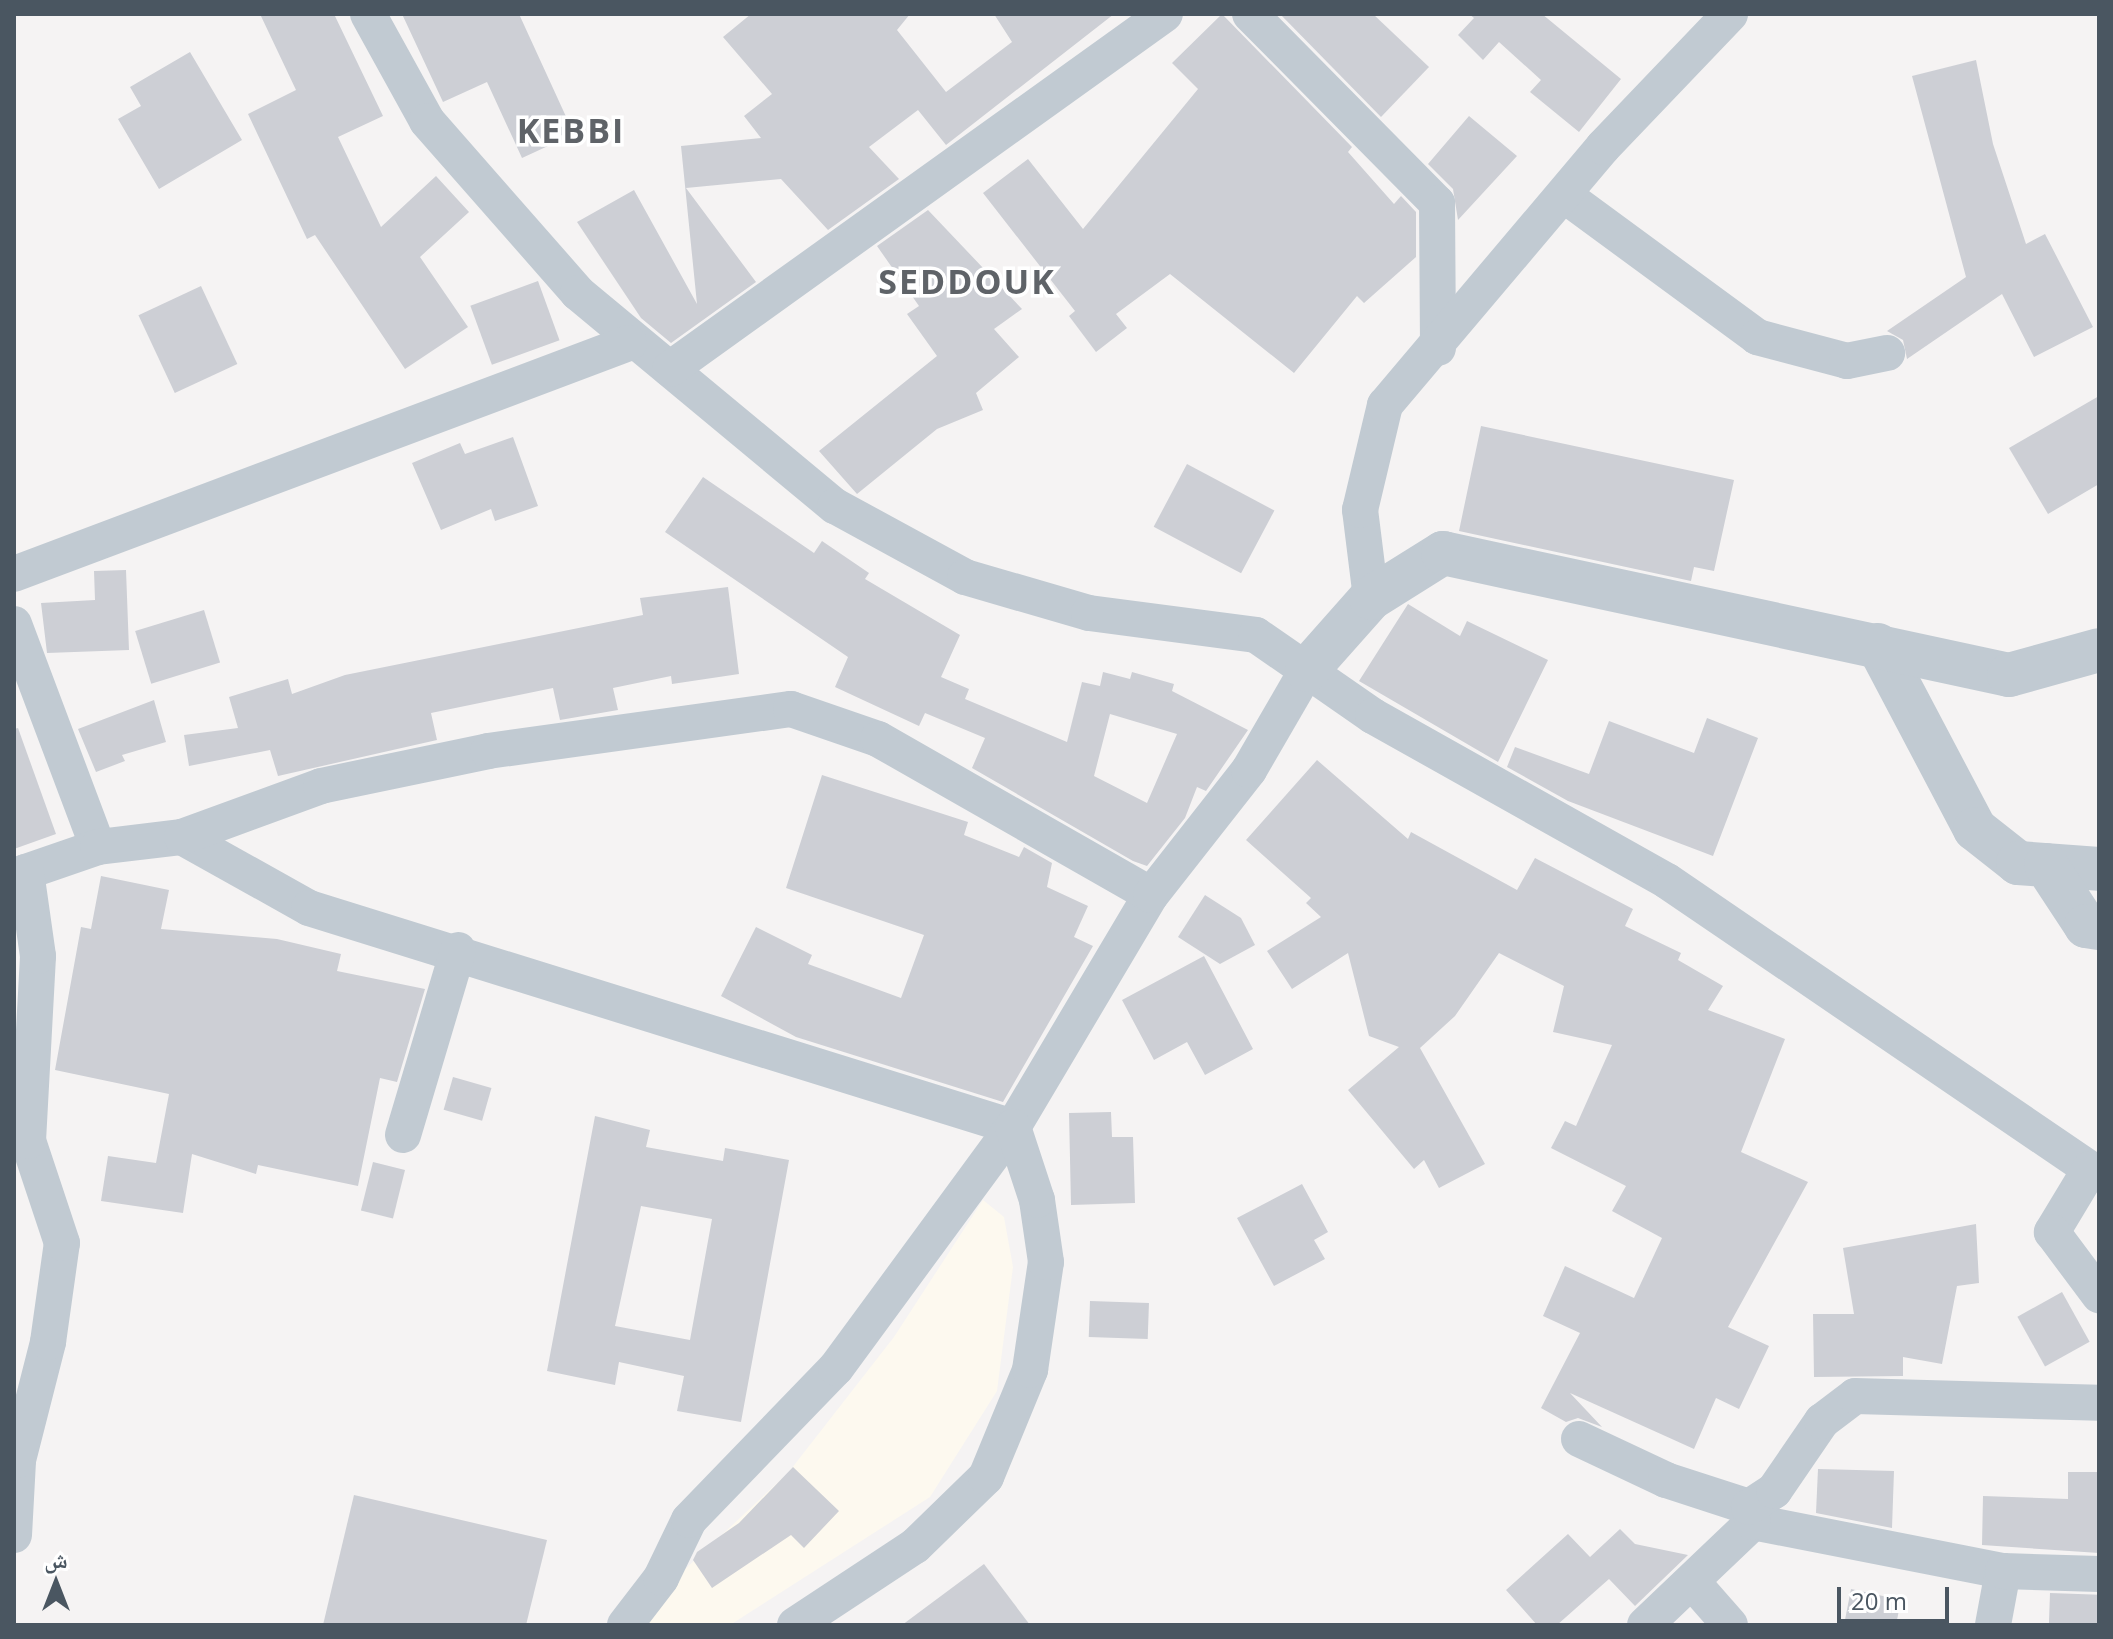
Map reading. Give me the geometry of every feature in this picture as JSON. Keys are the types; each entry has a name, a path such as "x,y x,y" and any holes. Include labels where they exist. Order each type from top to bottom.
{"street":[{"path":"368,14 427,121 629,343 670,369 835,506 965,577 1089,613 1256,635 1399,731 1667,881 2094,1172 2052,1232 2099,1295"},
{"path":"670,369 1165,14"},
{"path":"1250,14 1437,203 1438,348"},
{"path":"1371,598 1360,510 1385,405 1438,348 1564,195 1730,14"},
{"path":"1564,195 1757,337 1847,361 1887,353"},
{"path":"14,574 629,343"},
{"path":"625,1625 661,1578 689,1520 836,1368 1013,1127 1151,895 1249,770 1307,670 1371,598 1443,553 2009,675 2099,650"},
{"path":"14,624 98,847"},
{"path":"1878,645 1975,829 2018,863 2099,869"},
{"path":"14,1535 18,1460 48,1342 62,1243 28,1141 38,956 20,874 98,847 182,837 336,783 488,751 791,709 878,739 1151,895"},
{"path":"182,837 309,908 458,950 1013,1127"},
{"path":"2046,865 2086,926 2099,928"},
{"path":"403,1135 458,950"},
{"path":"795,1625 915,1546 986,1477 1030,1370 1046,1262 1037,1200 1013,1127"},
{"path":"1645,1625 1695,1585 1751,1514 1774,1491 1822,1421 1855,1396 2099,1403"},
{"path":"1579,1439 1666,1480 1751,1514 2003,1571 2099,1574"},
{"path":"1993,1625 2003,1571"},
{"path":"1695,1585 1730,1625"}],"shaded area":[{"path":"983,1200 1004,1217 1013,1267 997,1391 930,1497 730,1625 640,1625 681,1573 788,1473 894,1337"}],"building":[{"path":"260,14 334,14 383,116 338,137 381,227 436,176 469,212 420,257 468,327 405,369 315,235 307,239 248,114 296,90"},
{"path":"402,14 519,14 574,134 522,158 487,82 443,102"},
{"path":"751,14 910,14 897,30 946,92 1012,42 994,14 1114,14 946,145 918,110 869,147 899,179 828,230 781,179 686,188 756,282 671,343 641,318 577,222 634,190 697,304 681,146 761,138 744,116 772,94 723,37"},
{"path":"1222,14 1352,147 1348,152 1394,204 1401,196 1416,212 1416,257 1364,303 1357,296 1294,373 1170,274 1116,314 1127,328 1096,352 1069,316 1075,311 983,193 1028,159 1083,229 1198,89 1172,63"},
{"path":"1280,14 1373,14 1429,67 1381,117"},
{"path":"1469,14 1542,14 1621,79 1579,132 1530,92 1541,80 1499,42 1483,60 1458,35 1474,18"},
{"path":"190,52 242,140 159,189 118,119 141,106 130,87"},
{"path":"1976,60 1993,144 2026,244 2045,234 2093,327 2034,357 2002,294 1907,359 1903,340 1887,331 1966,277 1912,76"},
{"path":"1469,116 1517,156 1458,220 1453,189 1428,164"},
{"path":"928,210 1022,309 994,329 1019,357 976,393 983,410 937,429 857,494 819,451 937,356 907,314 919,306 877,246"},
{"path":"538,281 560,340 492,365 470,306"},
{"path":"201,286 237,364 175,393 138,315"},
{"path":"2099,396 2099,484 2048,514 2009,448"},
{"path":"1481,426 1734,480 1714,571 1694,567 1691,581 1459,531"},
{"path":"513,437 538,506 495,521 491,509 441,530 412,463 460,443 465,454"},
{"path":"1187,464 1274,510 1241,573 1154,527"},
{"path":"703,477 814,553 822,541 869,573 865,579 960,635 941,677 969,689 965,699 1067,742 1082,682 1100,686 1103,672 1130,679 1132,672 1174,684 1172,691 1248,730 1206,791 1197,787 1185,818 1147,866 1133,861 972,768 985,738 925,713 919,726 835,687 848,657 665,532","holes":["1110,714 1177,734 1147,803 1094,776"]},
{"path":"126,570 129,650 47,653 41,603 95,600 94,571"},
{"path":"728,587 739,674 672,684 671,676 613,688 618,710 560,720 553,688 431,713 437,740 278,776 270,750 189,766 184,735 238,728 229,697 288,679 292,694 345,675 643,615 640,598"},
{"path":"1408,604 1460,636 1467,621 1548,660 1498,762 1359,681"},
{"path":"204,610 220,663 151,684 135,631"},
{"path":"154,700 166,742 122,755 125,761 96,772 78,729"},
{"path":"1707,718 1758,738 1713,856 1568,801 1507,767 1515,747 1589,774 1609,721 1694,753"},
{"path":"18,728 56,834 14,849 14,729"},
{"path":"1317,760 1408,839 1411,832 1517,890 1535,858 1633,909 1625,926 1681,953 1678,960 1723,986 1708,1010 1785,1039 1741,1152 1808,1182 1728,1327 1769,1346 1739,1409 1716,1398 1694,1449 1570,1393 1602,1427 1578,1418 1566,1422 1541,1408 1580,1333 1543,1316 1565,1266 1634,1298 1662,1238 1612,1211 1626,1186 1551,1148 1565,1121 1576,1126 1612,1045 1553,1032 1564,986 1499,953 1455,1016 1420,1048 1485,1164 1439,1188 1424,1160 1414,1169 1348,1090 1399,1047 1369,1036 1348,953 1292,989 1267,951 1321,917 1306,903 1311,898 1246,840"},
{"path":"822,775 968,822 964,835 1019,857 1024,847 1052,863 1047,887 1088,906 1074,937 1093,946 1003,1102 796,1037 721,996 756,927 812,955 808,964 901,998 924,935 786,888"},
{"path":"101,876 169,890 161,929 277,939 341,954 337,971 425,989 397,1082 380,1078 358,1186 258,1165 256,1174 192,1154 183,1213 101,1201 108,1156 156,1163 169,1094 55,1070 81,927 91,929"},
{"path":"1205,895 1241,918 1255,945 1220,964 1178,937"},
{"path":"1204,956 1253,1049 1205,1075 1187,1042 1154,1060 1122,1000"},
{"path":"453,1077 491,1088 482,1121 444,1110"},
{"path":"1111,1112 1112,1137 1133,1137 1135,1203 1071,1205 1069,1113"},
{"path":"595,1116 650,1130 646,1147 723,1161 725,1148 789,1160 741,1422 677,1411 684,1376 619,1362 615,1385 547,1371","holes":["641,1206 712,1219 690,1340 615,1326"]},
{"path":"373,1162 405,1170 393,1218 361,1211"},
{"path":"1302,1184 1328,1232 1314,1240 1325,1259 1274,1286 1237,1218"},
{"path":"1976,1224 1979,1283 1957,1286 1942,1364 1903,1357 1903,1376 1814,1377 1813,1314 1854,1314 1843,1248"},
{"path":"2062,1292 2090,1342 2045,1367 2017,1317"},
{"path":"1090,1301 1149,1303 1148,1339 1089,1337"},
{"path":"793,1467 839,1511 804,1548 791,1535 712,1588 693,1560 697,1552 739,1523"},
{"path":"1818,1469 1894,1471 1892,1528 1816,1513"},
{"path":"2068,1472 2099,1472 2099,1553 1982,1545 1983,1496 2068,1499"},
{"path":"354,1495 547,1540 526,1625 323,1625"},
{"path":"1620,1529 1635,1544 1688,1555 1635,1606 1609,1579 1557,1625 1537,1625 1506,1590 1568,1534 1590,1557"},
{"path":"984,1564 1030,1625 902,1625"},
{"path":"1851,1589 1901,1600 1896,1625 1844,1625"},
{"path":"2050,1593 2099,1595 2098,1625 2049,1625"}],"district":[{"name":"KEBBI","path":"571,131"},
{"name":"SEDDOUK","path":"967,282"}]}
